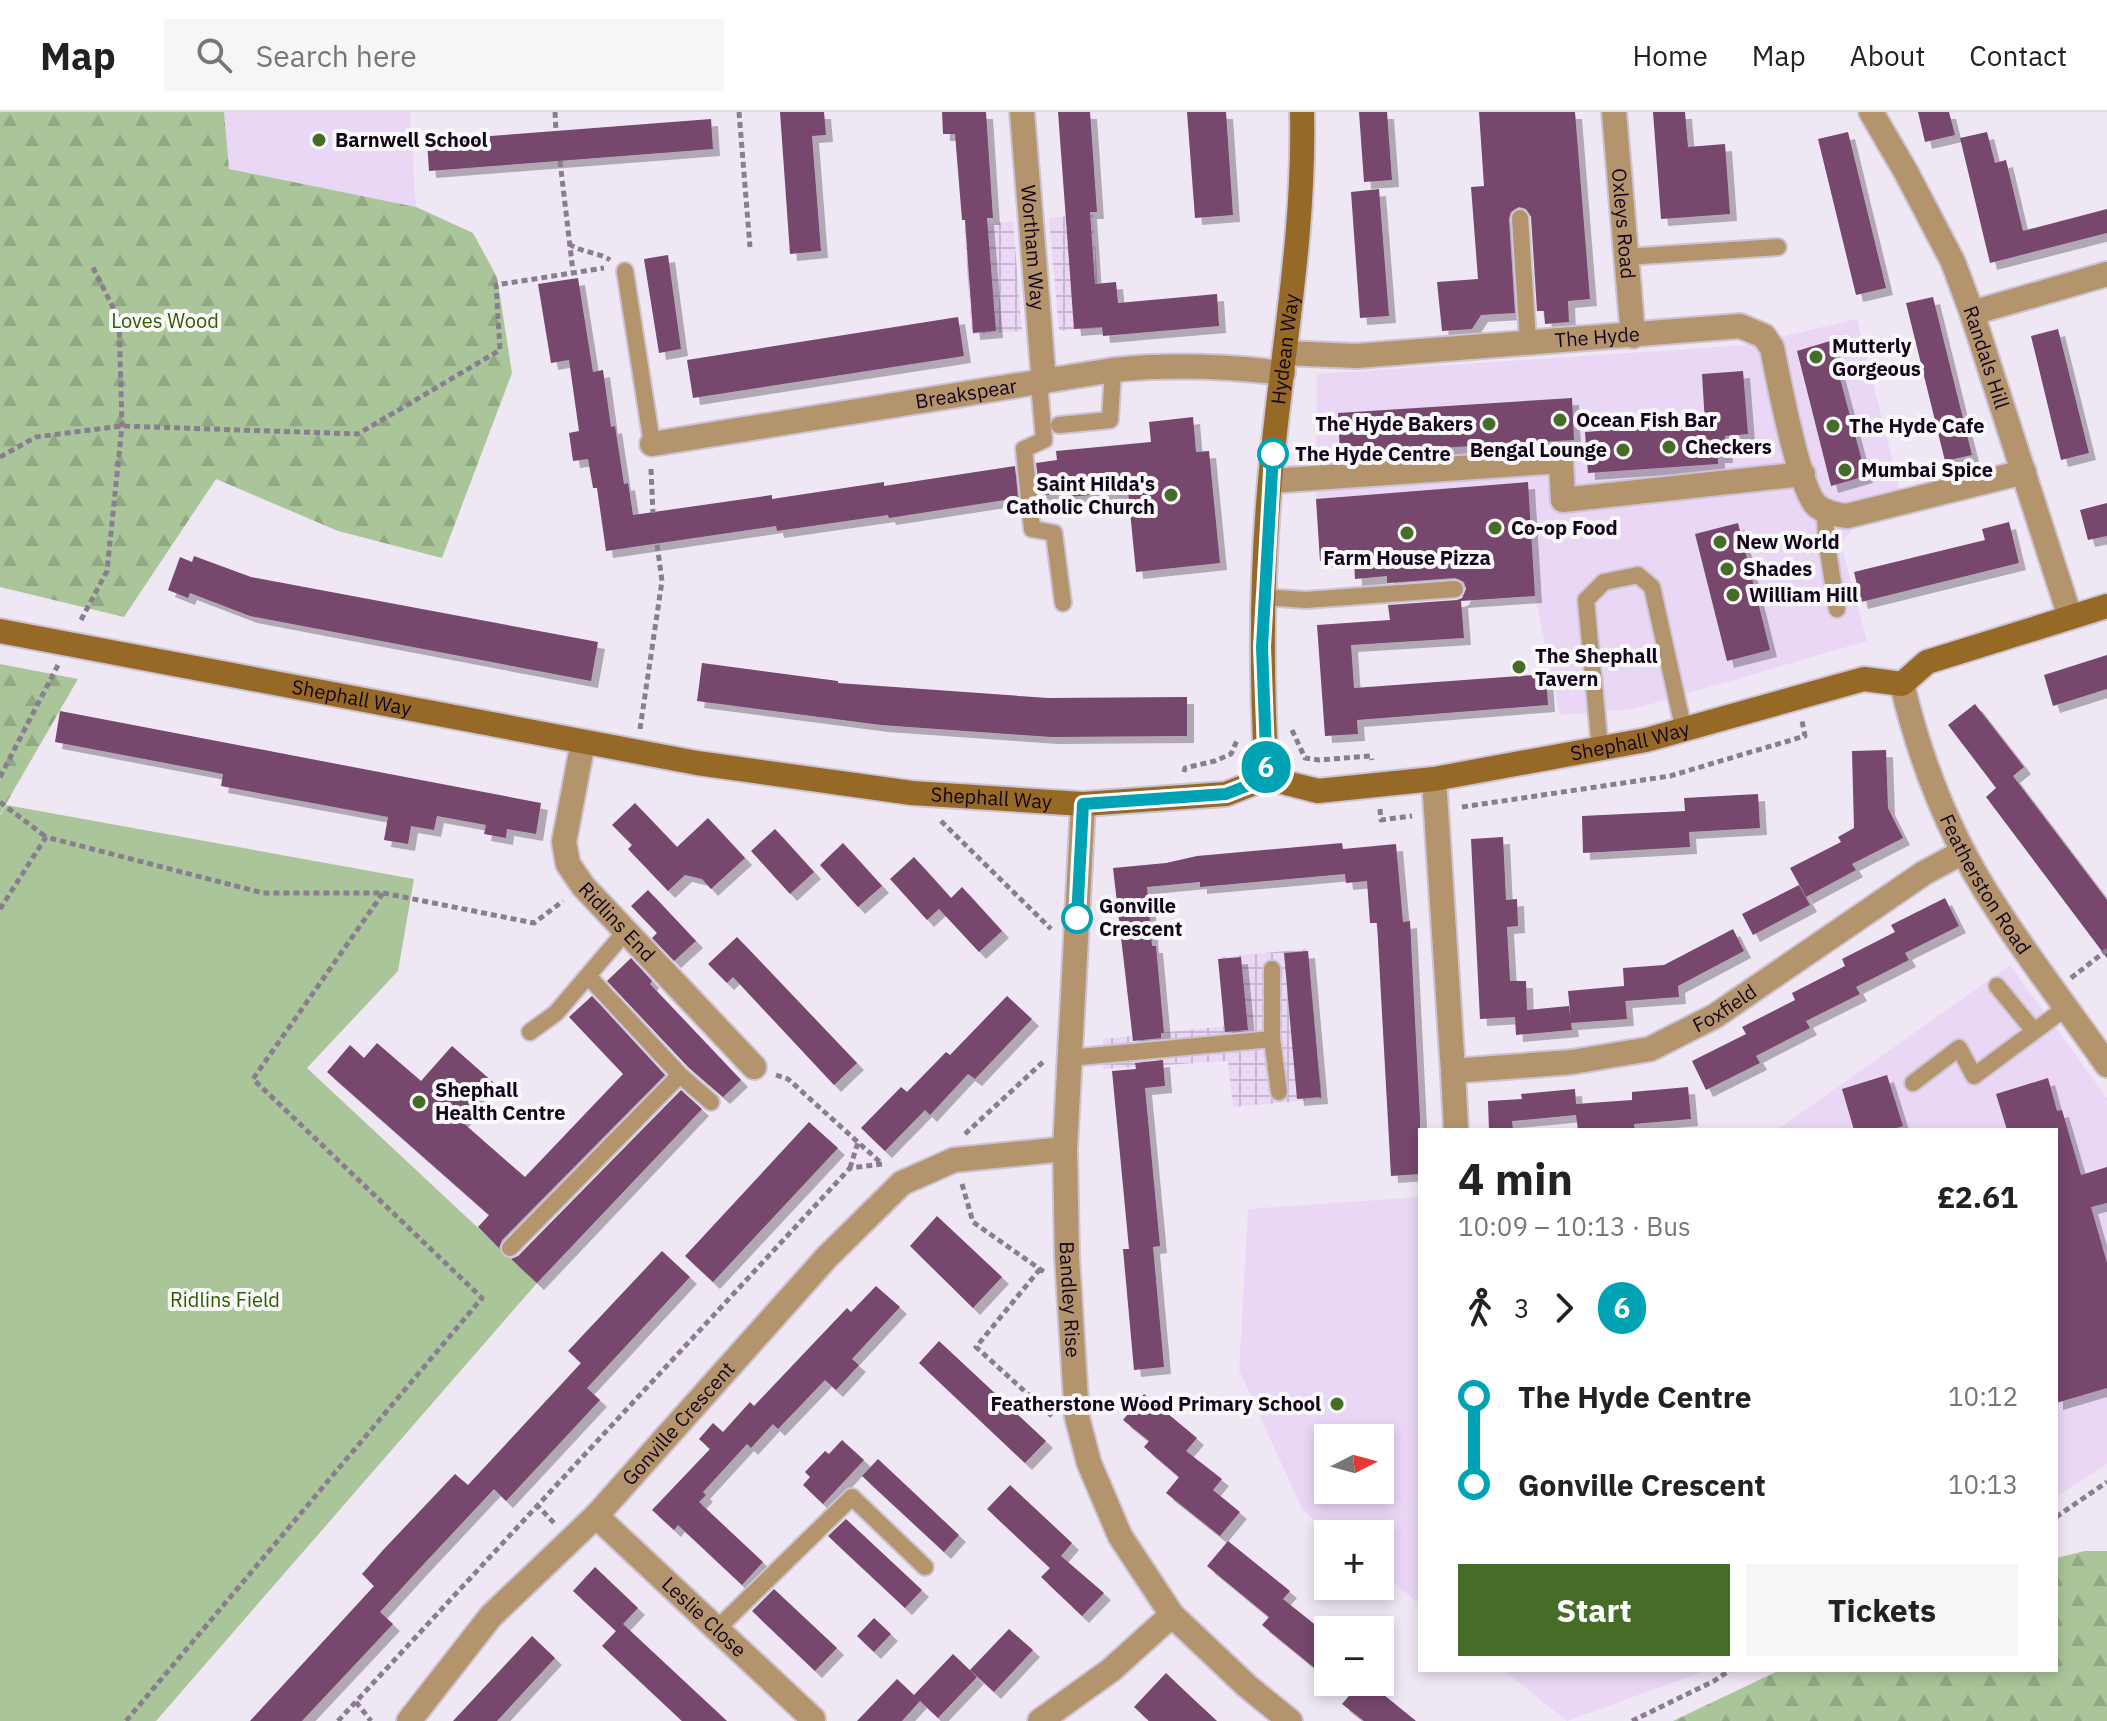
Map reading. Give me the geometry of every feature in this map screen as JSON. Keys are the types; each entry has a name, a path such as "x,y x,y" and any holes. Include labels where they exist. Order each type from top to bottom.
{"street":[{"name":"Wortham Way","path":"1022,112 1042,382"},
{"name":"Hydean Way","path":"1267,778 1263,597 1270,481 1304,176 1302,112"},
{"name":"Oxleys Road","path":"1614,112 1633,336"},
{"name":"Randals Hill","path":"1871,112 1953,262 2070,617"},
{"path":"1972,313 2107,274"},
{"name":"The Hyde","path":"1284,363 1740,326 1764,336 1772,348 1803,474 1816,505 1825,510"},
{"name":"Breakspear","path":"652,444 1113,370 1284,363"},
{"path":"1270,481 1561,461 1563,500 1803,474"},
{"path":"1825,510 1847,516 2024,472"},
{"path":"1902,684 1927,662 2107,606"},
{"name":"Shephall Way","path":"0,631 637,752 912,793 1083,804 1226,794 1267,778 1318,791 1434,779 1684,731 1864,679 1902,684"},
{"name":"Featherston Road","path":"1902,684 1927,773 1963,852 1996,908 2107,1065"},
{"name":"Ridlins End","path":"583,742 564,842 568,864 583,886 754,1067"},
{"path":"1434,779 1456,1128"},
{"name":"Bandley Rise","path":"1083,804 1065,1149 1067,1257 1077,1417 1089,1463 1120,1536 1172,1615 1247,1686 1290,1721"},
{"name":"Foxfield","path":"1453,1071 1616,1057 1671,1040 1715,1016 1924,873 1963,852"},
{"name":"Gonville Crescent","path":"409,1721 491,1616 596,1516 827,1257 902,1183 954,1160 1065,1149"},
{"name":"Leslie Close","path":"596,1516 813,1719"},
{"path":"1040,1721 1111,1670 1172,1615"}],"lane":[{"path":"1520,218 1528,342"},
{"path":"1626,257 1778,247"},
{"path":"621,271 652,444"},
{"path":"1059,425 1110,420 1113,370"},
{"path":"1042,382 1044,440 1024,449 1032,529 1054,533 1063,603"},
{"path":"1825,510 1837,609"},
{"path":"1600,749 1586,600 1604,582 1638,575 1652,587 1684,731"},
{"path":"1263,597 1306,600 1455,589"},
{"path":"530,1032 556,1013 626,931"},
{"path":"1272,969 1272,1039 1279,1092"},
{"path":"588,976 680,1075 711,1102"},
{"path":"1997,986 2034,1031"},
{"path":"1913,1083 1959,1048 1974,1076 2034,1031 2061,999"},
{"path":"1069,1058 1272,1039"},
{"path":"510,1248 680,1075"},
{"path":"718,1628 852,1497 925,1567"}],"path":[{"path":"555,112 556,131"},
{"path":"739,112 750,247"},
{"path":"560,161 573,272"},
{"path":"568,243 582,252 605,256 621,271"},
{"path":"0,777 107,571 122,426 119,319 91,264"},
{"path":"0,457 36,437 122,426 358,434 500,350 496,285 607,268 621,271"},
{"path":"652,444 650,487 653,513"},
{"path":"637,752 662,581 657,544"},
{"path":"1462,807 1670,776 1805,736 1802,719"},
{"path":"1291,725 1305,758 1319,760 1371,756 1373,769"},
{"path":"1183,779 1185,768 1231,754 1241,730"},
{"path":"912,793 1075,953"},
{"path":"0,802 46,837 263,893 383,893 534,923 583,886"},
{"path":"1380,809 1381,820 1417,815"},
{"path":"0,909 46,837"},
{"path":"126,1721 482,1298 253,1079 383,893"},
{"path":"2061,999 2107,950"},
{"path":"754,1067 788,1079 902,1183"},
{"path":"338,1721 850,1168 858,1142"},
{"path":"850,1168 882,1164"},
{"path":"1040,1269 976,1347 1046,1408 1054,1419"},
{"path":"2058,1516 2107,1482"},
{"path":"1632,1721 1726,1672"},
{"path":"356,1702 371,1721"}],"shaded area":[{"name":"Barnwell School","path":"224,112 410,112 416,207 228,169"},
{"path":"1093,214 1101,328 1059,331 1049,218"},
{"path":"1013,221 1022,331 972,335 964,226"},
{"path":"1857,319 1906,515 1852,530 1841,544 1867,641 1634,709 1560,715 1535,596 1465,600 1463,569 1355,579 1353,557 1320,561 1316,499 1317,374 1746,345"},
{"path":"1308,949 1322,1099 1233,1107 1228,1061 1103,1069 1103,1039 1224,1026 1220,957"},
{"path":"2010,965 2107,1098 2107,1464 2058,1496 2058,1128 1780,1128"},
{"name":"Featherstone Wood Primary School","path":"1418,1197 1418,1602 1394,1583 1394,1520 1314,1520 1303,1511 1239,1370 1248,1209"},
{"path":"1506,1672 1702,1672 1567,1721"}],"green space":[{"name":"Loves Wood","path":"0,112 224,112 229,169 416,207 473,233 497,277 512,373 442,558 338,531 216,479 124,617 0,587"},
{"path":"0,664 78,679 0,814"},
{"name":"Ridlins Field","path":"6,805 414,879 398,971 307,1068 537,1283 156,1721 0,1721 0,815"},
{"path":"2085,1551 2107,1551 2107,1721 1673,1721 1776,1672 2058,1672 2058,1558"}],"building":[{"path":"780,112 824,112 826,135 812,136 821,251 790,254"},
{"path":"942,112 986,112 993,218 987,218 996,331 973,333 955,134 943,134"},
{"path":"1058,112 1090,112 1097,212 1090,212 1095,284 1116,282 1118,303 1217,294 1219,326 1103,336 1102,327 1074,329"},
{"path":"1187,112 1226,112 1233,215 1195,218"},
{"path":"1359,112 1387,112 1392,180 1364,182"},
{"path":"1479,112 1575,112 1590,299 1568,301 1569,322 1545,324 1544,311 1537,311 1531,217 1526,209 1519,207 1511,212 1509,219 1515,313 1481,315 1472,329 1442,331 1437,282 1478,279 1471,187 1484,186"},
{"path":"1653,112 1685,112 1688,147 1725,144 1730,214 1661,219"},
{"path":"1918,112 1949,112 1955,135 1925,142"},
{"path":"711,119 713,149 429,171 427,141"},
{"path":"1848,132 1886,288 1856,295 1818,139"},
{"path":"1987,132 1995,163 2006,160 2023,231 2107,209 2107,233 1990,263 1960,138"},
{"path":"1379,189 1389,316 1360,318 1351,192"},
{"path":"668,255 681,349 659,353 644,259"},
{"path":"578,278 593,372 603,370 611,427 615,426 624,484 628,483 633,515 884,482 884,486 1015,466 1018,498 889,518 888,515 777,531 776,526 606,551 597,488 593,488 588,459 573,461 569,433 579,431 569,360 551,363 538,284"},
{"path":"1933,297 1972,455 1945,461 1906,303"},
{"path":"958,317 964,356 693,398 687,360"},
{"path":"2058,329 2089,453 2061,460 2031,336"},
{"path":"1830,341 1866,476 1831,486 1797,351"},
{"path":"1743,371 1748,434 1725,436 1726,456 1718,456 1718,464 1588,473 1585,432 1705,423 1702,374"},
{"path":"1572,398 1574,440 1340,454 1338,413"},
{"name":"Saint Hilda's Catholic Church","path":"1193,417 1196,452 1209,451 1220,563 1136,572 1128,491 1061,498 1060,493 1040,496 1036,463 1057,460 1056,451 1151,442 1149,422"},
{"path":"1528,482 1535,596 1461,601 1464,638 1351,645 1354,688 1546,674 1548,705 1357,720 1358,734 1325,736 1317,625 1390,620 1388,605 1457,600 1462,598 1466,589 1464,582 1455,578 1387,583 1387,576 1355,579 1354,557 1320,561 1316,499"},
{"path":"2107,503 2107,536 2088,540 2080,510"},
{"path":"2009,522 2019,563 1861,602 1854,572 1985,540 1982,529"},
{"path":"1738,523 1770,650 1727,661 1695,534"},
{"path":"194,556 251,577 598,642 591,681 250,616 190,593 188,598 168,590 180,557 192,562"},
{"path":"2107,655 2107,689 2053,706 2044,675"},
{"path":"702,663 838,683 1048,698 1187,697 1187,736 1051,737 881,725 697,701"},
{"path":"1975,704 2024,767 2013,776 2107,900 2107,958 1986,797 1996,788 1948,725"},
{"path":"60,711 541,803 536,834 507,829 506,838 484,834 486,825 437,816 434,830 411,826 408,844 384,840 388,817 221,786 223,774 55,742"},
{"path":"1886,750 1888,808 1903,838 1852,864 1856,870 1806,897 1790,868 1841,842 1838,837 1854,828 1852,751"},
{"path":"1758,794 1760,828 1689,832 1690,847 1583,853 1582,816 1685,811 1684,798"},
{"path":"635,803 677,847 708,818 745,858 711,889 702,879 685,875 668,891 628,849 632,845 612,825"},
{"path":"775,829 814,872 790,894 751,851"},
{"path":"1503,837 1506,900 1517,899 1518,926 1507,927 1510,981 1526,981 1527,1010 1569,1006 1571,1022 1568,991 1624,986 1627,1019 1571,1023 1572,1030 1516,1035 1515,1017 1480,1019 1471,839"},
{"path":"843,843 882,886 858,907 820,865"},
{"path":"1342,843 1343,849 1396,844 1403,922 1410,921 1420,1118 1418,1174 1391,1176 1377,923 1370,923 1367,881 1346,883 1345,874 1200,887 1200,882 1147,887 1164,1033 1161,1033 1161,1038 1133,1041 1113,868 1166,863 1197,856"},
{"path":"914,857 951,898 962,887 1002,931 979,952 939,909 927,920 890,879"},
{"path":"1799,885 1810,905 1753,935 1742,914"},
{"path":"648,890 696,941 674,961 652,938 657,933 631,906"},
{"path":"1945,898 1959,926 1905,953 1909,960 1856,987 1860,994 1806,1021 1810,1028 1756,1056 1760,1063 1706,1090 1692,1061 1746,1034 1742,1027 1795,1000 1792,993 1845,966 1842,959 1895,932 1891,925"},
{"path":"1733,929 1744,951 1678,986 1679,997 1625,1001 1623,968 1664,965"},
{"path":"737,937 857,1063 834,1085 733,977 727,983 708,964"},
{"path":"1308,951 1321,1097 1297,1099 1284,953"},
{"path":"1241,957 1248,1030 1225,1032 1218,959"},
{"path":"631,958 652,981 650,984 741,1080 723,1097 688,1067 607,981"},
{"path":"592,996 665,1075 502,1240 499,1248 478,1227 489,1215 327,1072 350,1045 364,1058 377,1043 421,1081 452,1046 494,1083 461,1121 525,1177 623,1074 569,1017"},
{"path":"1007,996 1032,1019 975,1079 968,1074 930,1115 925,1110 885,1151 861,1128 901,1087 907,1092 946,1052 950,1055"},
{"path":"1163,1060 1165,1086 1145,1088 1160,1246 1153,1247 1164,1367 1134,1370 1123,1249 1129,1249 1112,1071 1136,1069 1135,1063"},
{"path":"1887,1075 1903,1126 1853,1128 1842,1089"},
{"path":"2048,1078 2057,1111 2062,1110 2081,1175 2107,1167 2107,1203 2091,1207 2107,1263 2107,1388 2058,1402 2058,1128 2006,1128 1996,1094"},
{"path":"1688,1087 1691,1119 1634,1124 1635,1128 1578,1128 1576,1115 1512,1121 1513,1128 1489,1128 1488,1101 1522,1099 1521,1094 1575,1089 1576,1104 1632,1100 1632,1092"},
{"path":"681,1090 702,1109 537,1283 511,1259 518,1256"},
{"path":"809,1122 838,1148 713,1282 685,1256"},
{"path":"937,1216 1002,1277 973,1308 910,1246"},
{"path":"662,1251 690,1277 587,1388 600,1400 506,1501 494,1489 421,1567 380,1612 393,1624 302,1721 250,1721 374,1586 362,1574 384,1549 455,1474 468,1485 581,1363 568,1351"},
{"path":"876,1286 900,1307 852,1359 859,1365 836,1390 825,1380 778,1429 773,1424 751,1448 747,1444 703,1492 706,1495 699,1502 763,1562 742,1585 678,1525 674,1530 652,1510 710,1449 699,1439 713,1423 723,1432 750,1402 754,1406 847,1308 851,1312"},
{"path":"939,1341 1046,1441 1025,1463 919,1363"},
{"path":"1144,1394 1197,1438 1186,1451 1222,1479 1213,1490 1240,1512 1220,1536 1166,1493 1179,1477 1144,1447 1149,1441 1123,1420"},
{"path":"842,1440 864,1460 823,1504 803,1485 810,1477 805,1472 825,1451 829,1454"},
{"path":"878,1459 959,1535 944,1552 862,1476"},
{"path":"1010,1485 1072,1543 1061,1556 1104,1593 1082,1616 1041,1577 1050,1568 987,1509"},
{"path":"846,1519 922,1590 905,1608 828,1536"},
{"path":"1228,1541 1290,1591 1283,1599 1314,1624 1314,1668 1262,1625 1269,1617 1207,1566"},
{"path":"595,1567 638,1608 623,1624 727,1721 682,1721 602,1646 616,1631 573,1591"},
{"path":"774,1589 837,1648 815,1671 752,1611"},
{"path":"874,1618 891,1634 874,1652 857,1636"},
{"path":"1009,1629 1033,1650 994,1692 970,1670"},
{"path":"532,1636 555,1658 497,1721 453,1721"},
{"path":"953,1654 977,1677 938,1718 920,1701 902,1721 857,1721 897,1679 914,1695"},
{"path":"1166,1673 1217,1721 1149,1721 1134,1707"},
{"path":"1349,1696 1385,1696 1416,1721 1364,1721 1342,1704"}],"bus line":[{"name":"6","path":"1077,918 1083,804 1226,794 1267,778 1262,647 1273,454"}],"place":[{"name":"Barnwell School","path":"319,140"},
{"name":"Mutterly Gorgeous","path":"1816,357"},
{"name":"Ocean Fish Bar","path":"1560,420"},
{"name":"The Hyde Bakers","path":"1489,424"},
{"name":"The Hyde Cafe","path":"1833,426"},
{"name":"Checkers","path":"1669,447"},
{"name":"Bengal Lounge","path":"1623,450"},
{"name":"The Hyde Centre","path":"1273,454"},
{"name":"Mumbai Spice","path":"1845,470"},
{"name":"Saint Hilda's Catholic Church","path":"1171,495"},
{"name":"Co-op Food","path":"1495,528"},
{"name":"Farm House Pizza","path":"1407,533"},
{"name":"New World","path":"1720,542"},
{"name":"Shades","path":"1727,569"},
{"name":"William Hill","path":"1733,595"},
{"name":"The Shephall Tavern","path":"1519,667"},
{"name":"Gonville Crescent","path":"1077,918"},
{"name":"Shephall Health Centre","path":"419,1102"},
{"name":"Featherstone Wood Primary School","path":"1337,1404"}]}
